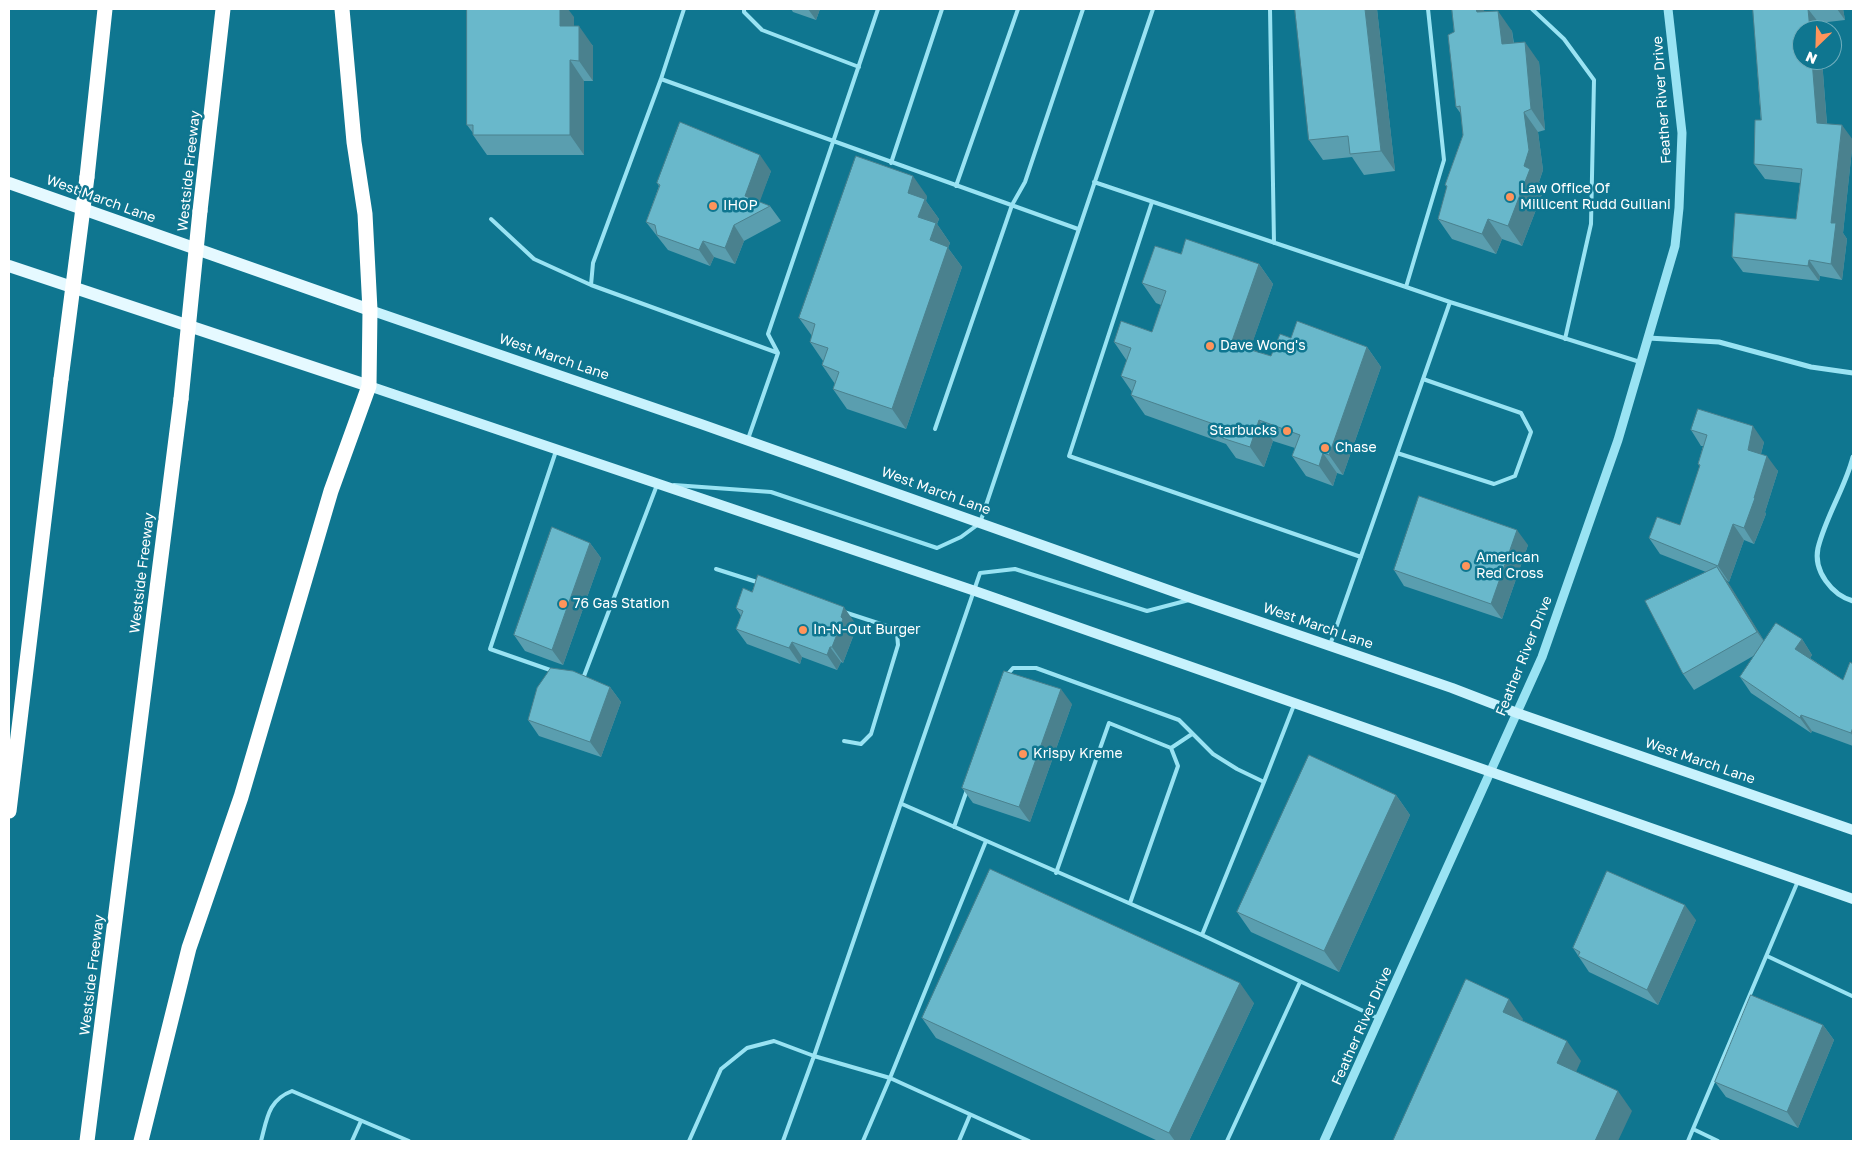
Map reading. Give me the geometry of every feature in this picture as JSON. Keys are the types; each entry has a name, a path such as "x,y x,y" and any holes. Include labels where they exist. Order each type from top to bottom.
{"highway":[{"path":"9,811 87,177 105,9"},
{"name":"Westside Freeway","path":"87,1141 181,398 222,9"},
{"path":"141,1141 189,948 241,797 330,491 369,386 370,310 365,214 354,142 342,9"}],"main road":[{"name":"West March Lane","path":"9,183 748,440 1194,599 1452,688 1517,714 1853,830"},
{"path":"9,266 975,591 1853,899"}],"street":[{"name":"Feather River Drive","path":"1324,1141 1542,657 1618,440 1675,246 1680,199 1682,133 1668,9"},
{"path":"1648,338 1719,342 1811,368 1853,373"},
{"path":"1853,457 1818,549 1820,569 1826,582 1839,595 1853,601"}],"lane":[{"path":"591,285 593,263 661,80 684,9"},
{"path":"744,9 744,12 762,30 858,67"},
{"path":"748,440 778,353 768,334 878,9"},
{"path":"891,163 942,9"},
{"path":"956,186 1018,9"},
{"path":"935,429 1012,205 1024,182 1083,9"},
{"path":"576,678 584,676 658,484 771,492 937,548 962,538 980,522 1153,9"},
{"path":"1270,9 1274,243"},
{"path":"1406,287 1444,160 1428,9"},
{"path":"1532,9 1564,40 1594,80 1591,224 1565,339"},
{"path":"661,80 1078,229"},
{"path":"1094,182 1450,302 1641,362"},
{"path":"1152,202 1069,456 1361,557"},
{"path":"491,219 534,259 591,285 778,353"},
{"path":"1330,646 1450,302"},
{"path":"1397,453 1494,484 1515,476 1531,432 1521,413 1423,379"},
{"path":"557,449 490,649 559,672"},
{"path":"716,569 764,585"},
{"path":"783,1141 902,804 980,574 1014,570 1147,611 1194,599"},
{"path":"839,610 886,626 897,633 898,645 871,734 861,744 844,741"},
{"path":"1004,678 1013,668 1036,668 1179,720 1213,754 1237,769 1264,782"},
{"path":"1202,935 1295,702"},
{"path":"1056,872 1109,723 1171,748 1178,766 1130,903"},
{"path":"1171,748 1192,734"},
{"path":"954,827 970,780"},
{"path":"902,804 1202,935 1380,1019"},
{"path":"863,1141 986,841"},
{"path":"1688,1141 1799,880"},
{"path":"1766,956 1852,996"},
{"path":"1227,1141 1300,982"},
{"path":"689,1141 721,1069 747,1048 774,1041 814,1056 890,1078 1029,1141"},
{"path":"261,1141 269,1112 278,1096 292,1091 409,1141"},
{"path":"959,1141 970,1115"},
{"path":"352,1141 361,1121"},
{"path":"1693,1129 1718,1141"}],"building":[{"path":"467,9 560,9 560,26 579,26 579,61 570,60 570,135 473,135 473,125 467,125"},
{"path":"1295,9 1365,9 1381,151 1350,154 1348,136 1309,140"},
{"path":"1452,9 1476,9 1477,12 1498,11 1502,44 1525,42 1531,109 1524,112 1529,150 1524,166 1530,169 1508,226 1488,219 1482,234 1438,219 1447,186 1445,185 1463,135 1460,106 1456,107 1448,35 1454,32"},
{"path":"1753,9 1808,9 1809,20 1792,20 1792,70 1813,70 1817,123 1842,125 1831,223 1836,223 1831,264 1809,260 1808,266 1732,257 1735,213 1796,219 1802,169 1754,164 1755,120 1761,120"},
{"name":"IHOP","path":"680,122 760,155 745,196 770,206 734,225 725,248 703,241 699,250 657,235 655,225 646,222 660,185 657,183"},
{"path":"856,156 913,176 908,193 925,199 918,217 936,223 930,240 948,247 892,409 833,389 839,372 822,365 828,348 810,342 815,324 799,318"},
{"path":"1186,239 1259,264 1231,344 1271,356 1280,334 1291,338 1297,321 1367,347 1329,455 1323,453 1319,466 1292,456 1300,435 1259,420 1250,447 1222,438 1225,428 1131,395 1136,381 1121,376 1131,348 1114,342 1121,321 1152,332 1166,291 1142,283 1155,246 1181,254"},
{"path":"1698,409 1753,426 1748,450 1767,456 1744,528 1733,524 1718,566 1649,538 1657,517 1680,525 1700,465 1698,464 1707,435 1691,430"},
{"name":"American Red Cross","path":"1419,496 1517,530 1491,604 1394,570"},
{"path":"552,527 590,543 552,650 514,635"},
{"path":"1717,567 1757,632 1683,674 1645,601"},
{"name":"In-N-Out Burger","path":"758,575 844,607 841,617 843,619 827,655 792,642 789,648 736,629 743,611 736,608 743,588 752,592"},
{"path":"1776,623 1802,639 1795,649 1843,680 1850,662 1853,664 1853,727 1851,733 1801,715 1800,718 1740,677"},
{"path":"551,668 573,671 610,687 590,742 528,720 537,688"},
{"name":"Krispy Kreme","path":"1004,671 1061,689 1019,807 962,788"},
{"path":"1309,755 1396,795 1324,951 1237,912"},
{"path":"990,869 1240,983 1169,1133 922,1018"},
{"path":"1607,871 1685,905 1647,990 1578,956 1580,952 1573,948"},
{"path":"1466,979 1509,999 1503,1012 1567,1041 1557,1063 1618,1091 1595,1141 1393,1141"},
{"path":"1751,995 1823,1025 1787,1112 1715,1082"}],"place":[{"name":"Law Office Of Millicent Rudd Guiliani","path":"1510,197"},
{"name":"IHOP","path":"713,206"},
{"name":"Dave Wong's","path":"1210,346"},
{"name":"Starbucks","path":"1287,431"},
{"name":"Chase","path":"1325,448"},
{"name":"American Red Cross","path":"1466,566"},
{"name":"76 Gas Station","path":"563,604"},
{"name":"In-N-Out Burger","path":"803,630"},
{"name":"Krispy Kreme","path":"1023,754"}]}
